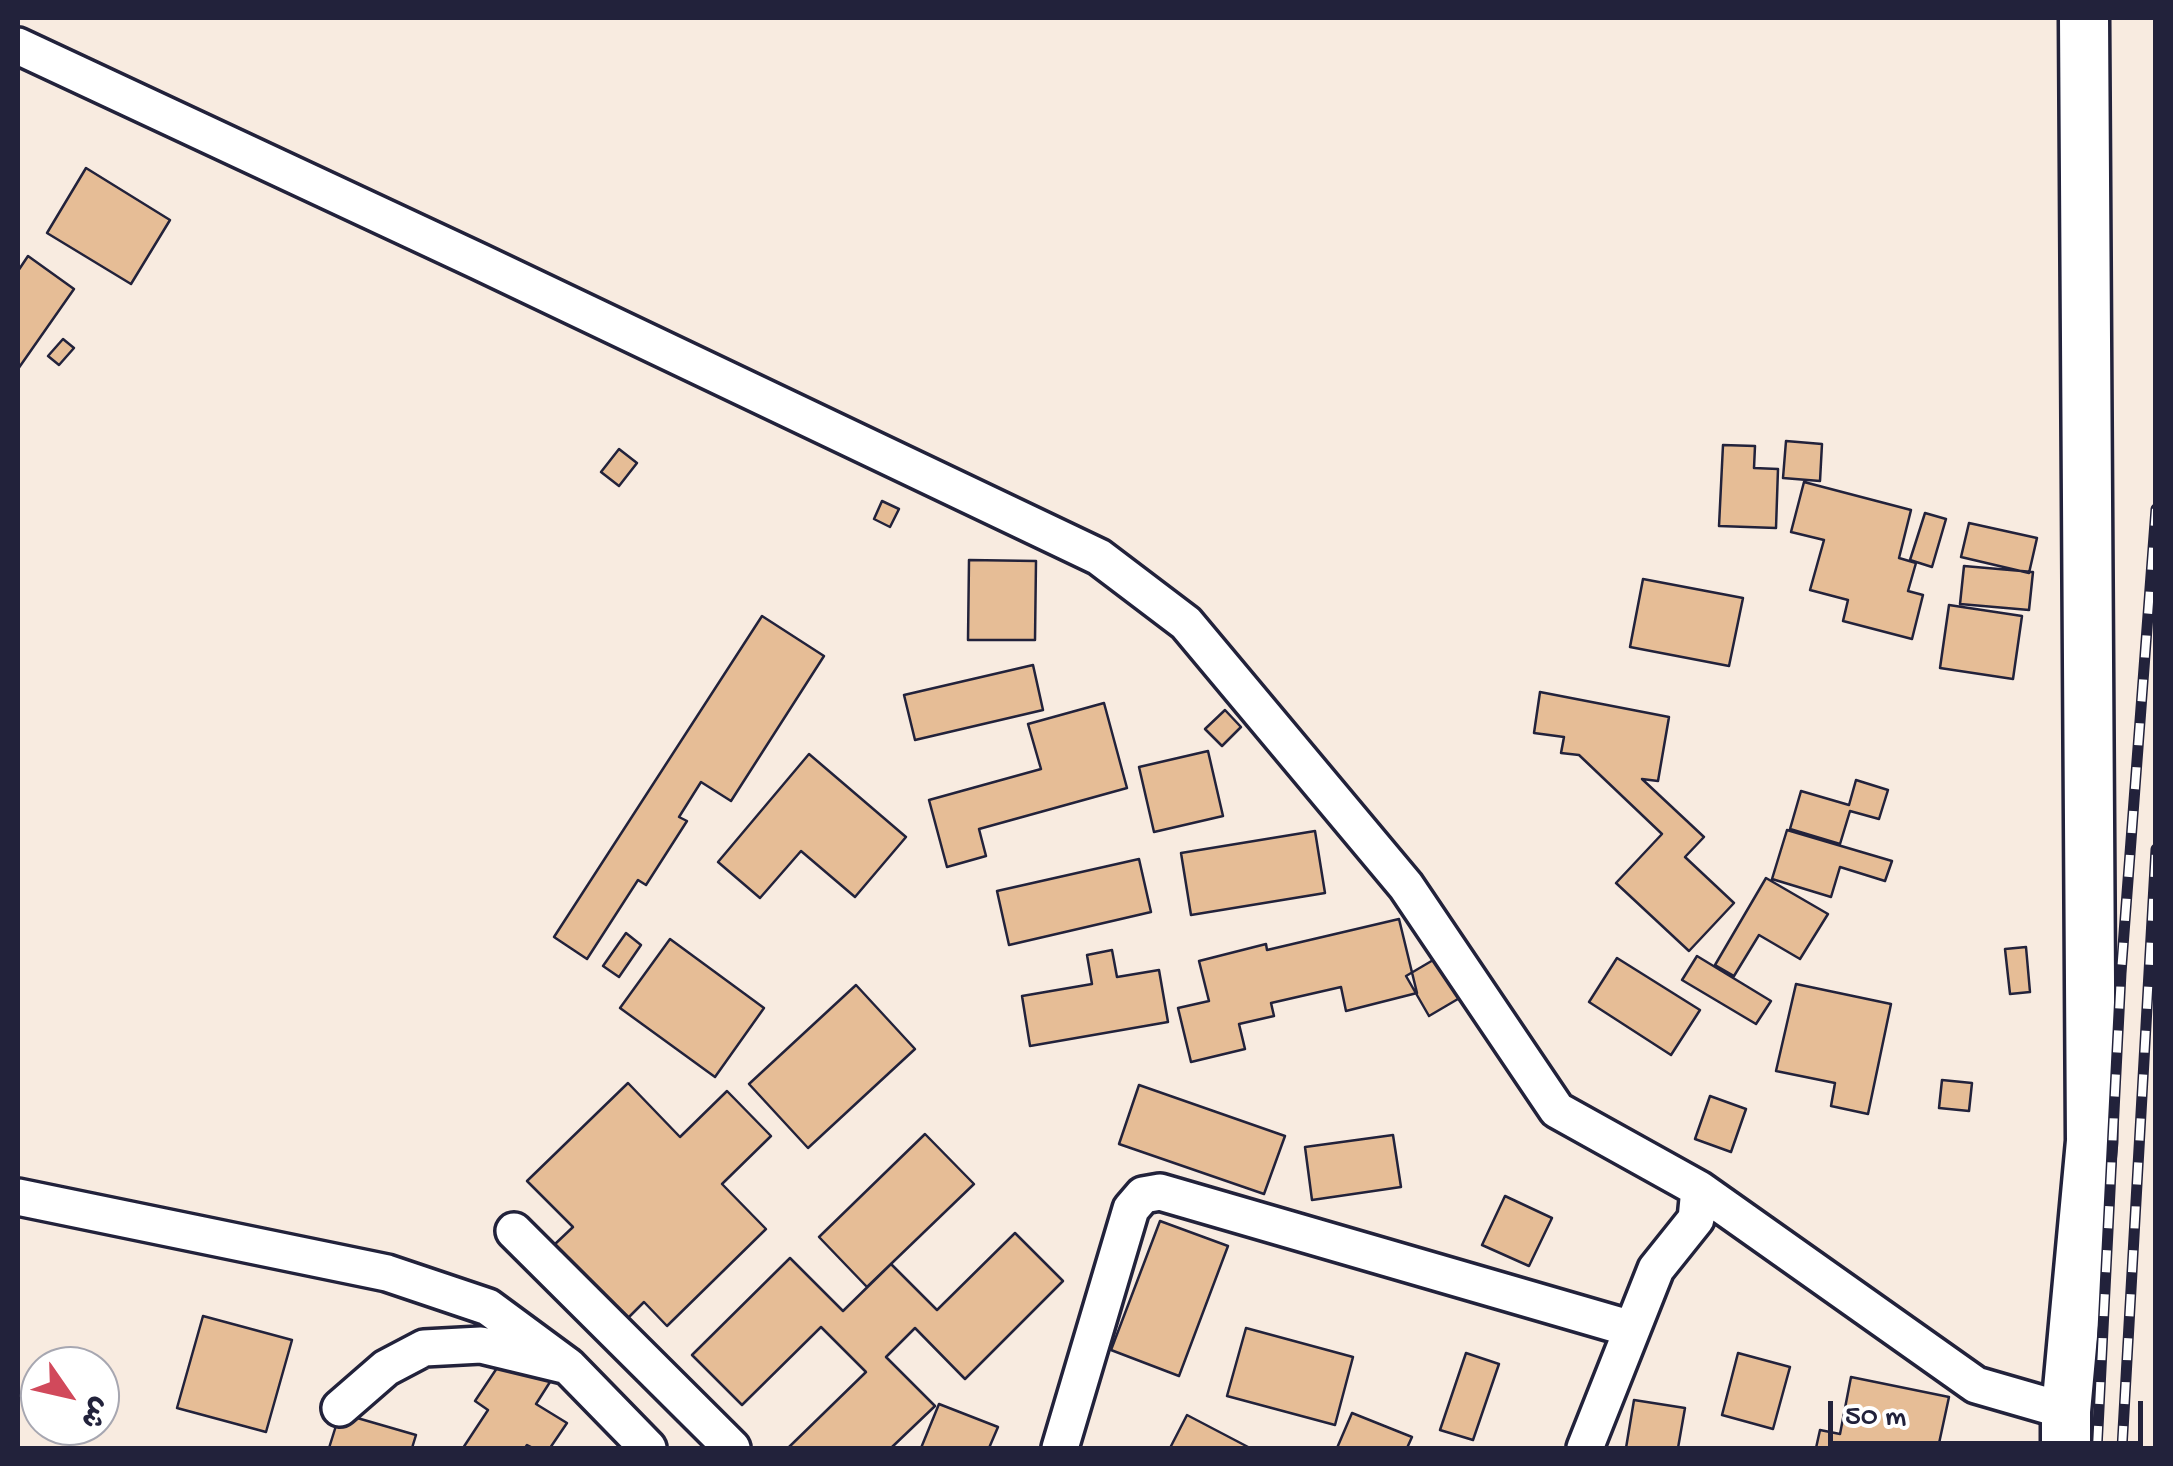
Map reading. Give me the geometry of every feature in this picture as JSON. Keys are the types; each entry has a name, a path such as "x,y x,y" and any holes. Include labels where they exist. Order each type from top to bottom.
{"main road":[{"path":"2066,1430 2091,1141 2084,18"}],"street":[{"path":"18,46 1099,557 1186,623 1406,886 1557,1110 1699,1189 1976,1385 2066,1430"},
{"path":"1585,1448 1656,1269 1696,1219 1699,1189"},
{"path":"1060,1448 1131,1209 1144,1194 1160,1192 1632,1329"},
{"path":"18,1197 387,1273 488,1308 568,1366 648,1448"},
{"path":"514,1230 732,1448"},
{"path":"340,1408 386,1368 424,1348 481,1345 568,1366"}],"building":[{"path":"86,168 170,220 131,284 47,233"},
{"path":"28,256 74,289 18,369 18,271"},
{"path":"63,339 74,348 59,365 48,356"},
{"path":"1786,441 1822,444 1820,481 1783,478"},
{"path":"1723,445 1755,446 1754,468 1778,469 1776,528 1719,526"},
{"path":"619,449 637,463 619,486 601,472"},
{"path":"1804,482 1911,510 1899,558 1916,563 1908,591 1923,595 1912,639 1843,621 1848,600 1810,590 1824,540 1791,532"},
{"path":"882,501 899,509 890,527 874,519"},
{"path":"1925,513 1946,519 1932,567 1910,560"},
{"path":"1969,523 2037,538 2029,573 1961,557"},
{"path":"969,560 1036,561 1035,640 968,640"},
{"path":"1964,566 2033,572 2029,610 1960,604"},
{"path":"1643,579 1743,598 1729,666 1630,647"},
{"path":"1949,605 2022,616 2013,679 1940,668"},
{"path":"762,616 824,656 731,801 701,782 679,817 687,821 646,885 638,880 587,959 554,937"},
{"path":"1033,665 1043,710 915,740 904,695"},
{"path":"1540,692 1669,717 1658,781 1642,779 1704,837 1685,857 1734,903 1689,951 1616,883 1662,834 1579,755 1561,753 1564,737 1534,733"},
{"path":"1104,703 1127,788 979,829 986,856 947,867 929,800 1041,769 1028,724"},
{"path":"1225,710 1241,727 1222,746 1205,729"},
{"path":"1208,751 1223,816 1154,832 1139,767"},
{"path":"809,754 906,837 855,897 801,851 760,898 718,862"},
{"path":"1856,780 1888,790 1879,819 1850,811 1840,844 1790,829 1801,791 1849,805"},
{"path":"1787,830 1892,861 1885,881 1840,867 1831,897 1772,879"},
{"path":"1315,831 1325,893 1191,915 1181,853"},
{"path":"1139,859 1151,912 1009,945 997,891"},
{"path":"1766,878 1828,914 1800,959 1759,935 1734,976 1715,965"},
{"path":"1399,919 1417,993 1346,1011 1341,987 1271,1003 1274,1016 1239,1024 1245,1049 1191,1062 1178,1008 1209,1001 1199,961 1266,944 1267,950"},
{"path":"626,933 641,945 619,977 603,966"},
{"path":"670,939 764,1008 715,1077 620,1008"},
{"path":"2026,947 2030,992 2010,994 2005,949"},
{"path":"1112,950 1117,977 1159,970 1168,1022 1030,1046 1022,996 1092,984 1087,955"},
{"path":"1440,956 1463,996 1429,1016 1406,976"},
{"path":"1697,956 1771,1001 1756,1024 1682,980"},
{"path":"1617,958 1700,1010 1671,1055 1589,1002"},
{"path":"1796,984 1891,1004 1868,1114 1831,1106 1835,1083 1776,1071"},
{"path":"856,985 915,1049 808,1148 749,1084"},
{"path":"1942,1080 1972,1083 1969,1111 1939,1108"},
{"path":"628,1083 680,1137 727,1091 771,1136 722,1184 766,1229 667,1326 644,1302 626,1320 554,1245 573,1227 527,1181"},
{"path":"1139,1085 1285,1136 1264,1194 1119,1144"},
{"path":"1710,1096 1746,1109 1731,1152 1695,1139"},
{"path":"925,1134 974,1184 867,1287 819,1237"},
{"path":"1393,1135 1401,1187 1312,1200 1305,1147"},
{"path":"1505,1196 1552,1218 1529,1266 1482,1245"},
{"path":"1160,1221 1228,1246 1179,1376 1111,1350"},
{"path":"1015,1233 1063,1281 965,1379 915,1328 886,1357 935,1406 891,1448 788,1448 866,1372 821,1327 742,1405 692,1355 790,1258 843,1311 891,1264 937,1310"},
{"path":"203,1316 292,1340 266,1432 177,1408"},
{"path":"1246,1328 1353,1357 1335,1425 1227,1396"},
{"path":"507,1353 550,1382 536,1404 567,1423 550,1448 463,1448 488,1410 475,1401"},
{"path":"1466,1353 1499,1364 1473,1440 1440,1430"},
{"path":"1738,1353 1790,1367 1773,1429 1722,1415"},
{"path":"1851,1377 1949,1397 1938,1448 1816,1448 1820,1430 1840,1434"},
{"path":"1634,1400 1685,1408 1678,1448 1626,1448"},
{"path":"939,1404 998,1427 989,1448 921,1448"},
{"path":"340,1413 416,1435 412,1448 329,1448"},
{"path":"1352,1413 1412,1437 1407,1448 1337,1448"},
{"path":"1187,1415 1250,1448 1170,1448"}],"railway":[{"path":"2097,1448 2121,973 2156,509"},
{"path":"2122,1448 2156,849"}]}
